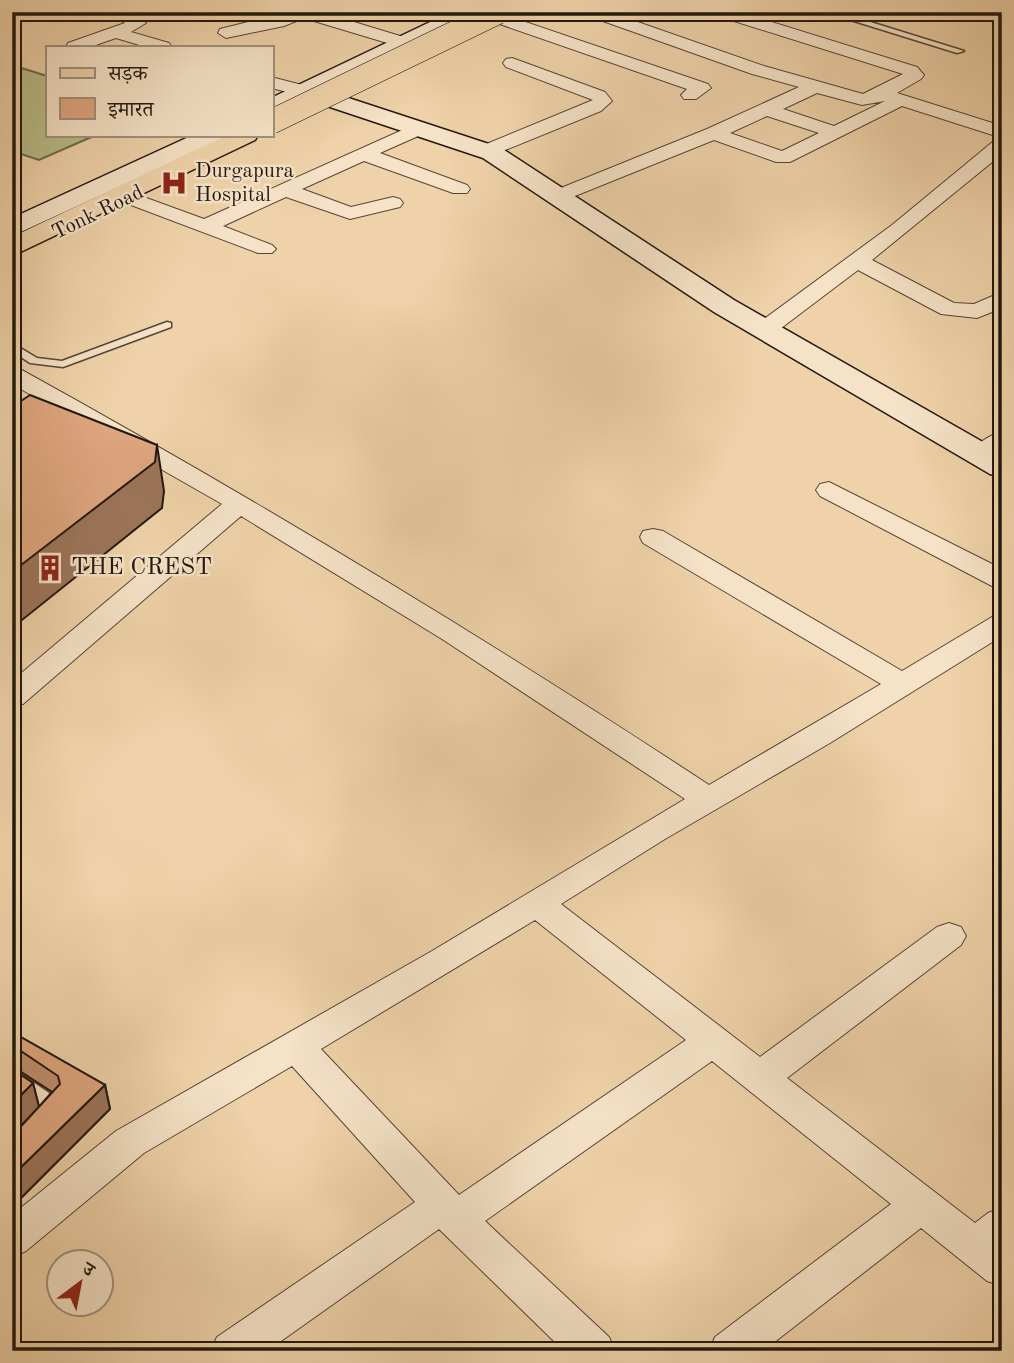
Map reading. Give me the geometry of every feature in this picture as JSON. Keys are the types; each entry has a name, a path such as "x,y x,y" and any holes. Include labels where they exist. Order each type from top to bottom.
{"main road":[{"path":"273,112 496,13"},
{"path":"273,121 496,13"},
{"path":"15,226 224,136"},
{"path":"12,248 244,136"}],"street":[{"path":"226,33 278,22 303,12 404,43"},
{"path":"273,127 316,95 404,43 468,12"},
{"path":"486,151 595,107 603,101 599,96 584,91 513,50 594,13 694,48 862,100 868,101 882,94 905,82 915,73 721,12"},
{"path":"584,91 783,12"},
{"path":"77,46 138,23 122,13"},
{"path":"273,106 316,95 496,13 544,34 702,88 690,95"},
{"path":"116,33 160,46"},
{"path":"273,83 486,151 764,330 995,454"},
{"path":"558,197 714,133 815,87"},
{"path":"882,94 1002,132"},
{"path":"714,133 783,158 901,100"},
{"path":"766,109 837,133"},
{"path":"206,226 418,129"},
{"name":"Tonk Road","path":"15,226 210,136"},
{"name":"Tonk Road","path":"12,255 258,136"},
{"path":"764,330 899,229 1002,144"},
{"path":"365,154 460,189"},
{"path":"285,190 350,214 393,202"},
{"path":"130,198 265,249"},
{"path":"856,260 949,309 976,311 1002,321"},
{"path":"976,311 1002,299"},
{"path":"12,374 69,410 240,503 531,680 708,799"},
{"path":"829,490 1002,580"},
{"path":"12,697 240,503"},
{"path":"653,537 902,684"},
{"path":"12,1239 130,1142 819,736 1002,623"},
{"path":"537,903 920,1204 993,1247"},
{"path":"760,1078 949,936"},
{"path":"232,1351 712,1041"},
{"path":"296,1046 450,1212 594,1351"},
{"path":"730,1351 920,1204"}],"lane":[{"path":"829,12 960,51"},
{"path":"12,346 34,361 63,364 167,326"},
{"path":"12,1074 55,1106 41,1122"}],"green space":[{"path":"12,65 46,76 46,136 94,136 39,160 12,151"}],"building":[{"path":"30,395 157,445 155,462 12,572 12,407"},
{"path":"12,1032 105,1085 12,1176 12,1134 60,1084 58,1076 12,1045"},
{"path":"12,1069 33,1083 12,1104"}],"place":[{"name":"Durgapura Hospital","path":"174,183"},
{"name":"THE CREST","path":"50,568"}]}
